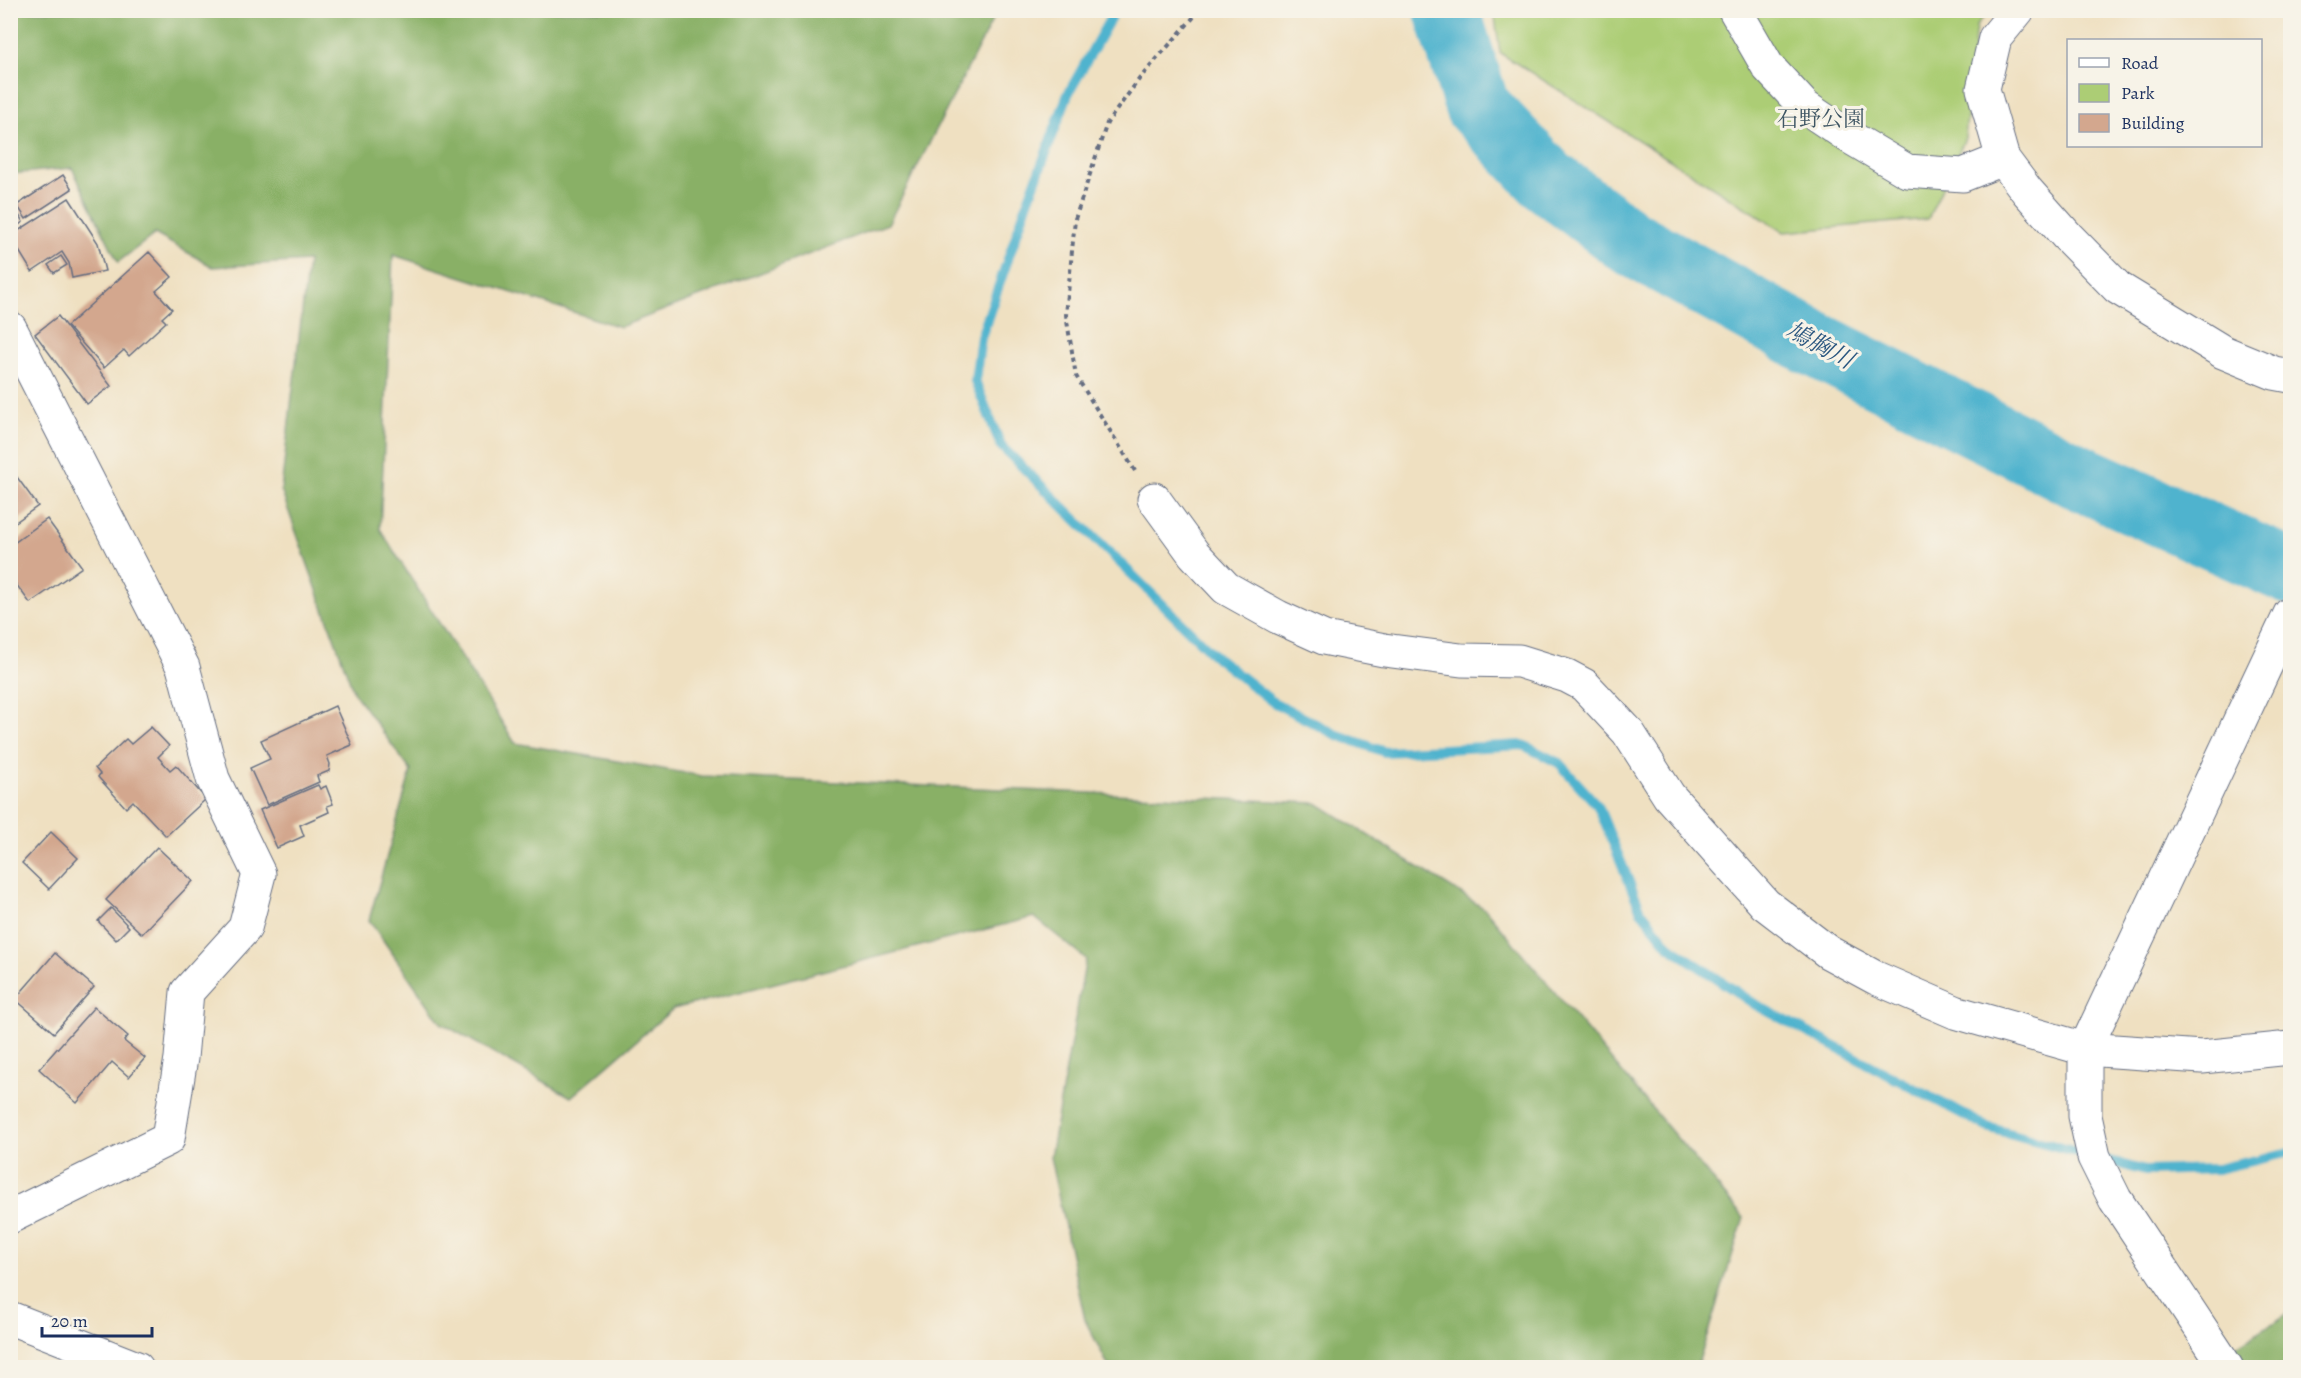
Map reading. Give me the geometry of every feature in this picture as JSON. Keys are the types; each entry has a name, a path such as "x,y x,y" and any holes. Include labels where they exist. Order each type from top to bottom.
{"street":[{"path":"1735,10 1768,67 1805,107 1907,171 1963,175 2003,159"},
{"path":"2018,10 1995,38 1983,89 2003,159 2027,191 2067,236 2118,288 2223,352 2274,373 2290,376"},
{"path":"10,328 183,667 213,779 259,874 245,928 187,992 181,1058 168,1139 10,1217"},
{"path":"1154,499 1194,554 1226,588 1278,617 1324,638 1384,650 1461,660 1519,661 1567,676 1584,685 1628,732 1669,796 1765,904 1828,952 1876,978 1955,1012 2085,1048 2202,1057 2290,1048"},
{"path":"2227,1368 2115,1199 2094,1157 2085,1116 2085,1048 2290,614"},
{"path":"10,1318 137,1368"}],"path":[{"path":"1154,499 1076,376 1066,315 1075,219 1107,123 1140,78 1200,10"}],"green space":[{"path":"10,11 997,11 888,224 620,327 393,255 380,529 515,743 702,776 1317,803 1485,909 1744,1218 1697,1367 1109,1367 1085,1320 1050,1157 1086,959 1034,917 673,1009 571,1097 441,1023 369,920 411,771 354,693 281,490 308,261 213,267 155,234 118,262 72,168 11,174"},
{"name":"石野公園","path":"1494,11 1989,11 1976,26 1965,138 1928,219 1784,232 1500,53"},
{"path":"2290,1312 2290,1367 2204,1367"}],"building":[{"path":"63,175 72,189 26,219 17,205"},
{"path":"69,198 98,243 105,271 72,278 69,263 62,252 32,272 10,236"},
{"path":"13,205 23,222 13,229 10,225 10,206"},
{"path":"149,252 172,277 156,291 172,309 162,318 166,322 129,356 124,350 104,368 67,326"},
{"path":"61,256 67,265 54,273 48,265"},
{"path":"58,316 111,386 87,404 35,334"},
{"path":"14,473 38,506 10,526 10,476"},
{"path":"47,519 82,567 30,603 10,576 10,546"},
{"path":"335,706 352,745 327,756 330,764 329,771 317,776 319,782 267,805 250,768 270,759 261,740"},
{"path":"151,727 169,746 158,757 170,770 176,765 206,799 166,836 133,801 126,808 98,777 100,774 95,768 126,739 131,744"},
{"path":"318,785 320,789 326,786 333,804 327,806 329,812 300,825 304,836 277,848 260,810"},
{"path":"51,832 78,858 49,889 22,863"},
{"path":"157,847 193,881 142,934 106,900"},
{"path":"111,908 129,927 116,940 98,921"},
{"path":"55,953 94,987 54,1033 15,999"},
{"path":"94,1007 128,1036 124,1041 145,1058 129,1077 112,1062 77,1103 39,1069"}],"waterway":[{"path":"1115,10 1068,94 981,337 975,381 1001,446 1216,657 1273,702 1335,734 1385,752 1523,745 1559,763 1598,806 1641,911 1669,946 1756,1005 1987,1127 2087,1155"},
{"name":"鳩胸川","path":"1447,10 1477,106 1547,180 1628,241 1809,341 2079,477 2290,572"},
{"path":"2102,1159 2145,1171 2217,1169 2290,1152"}]}
